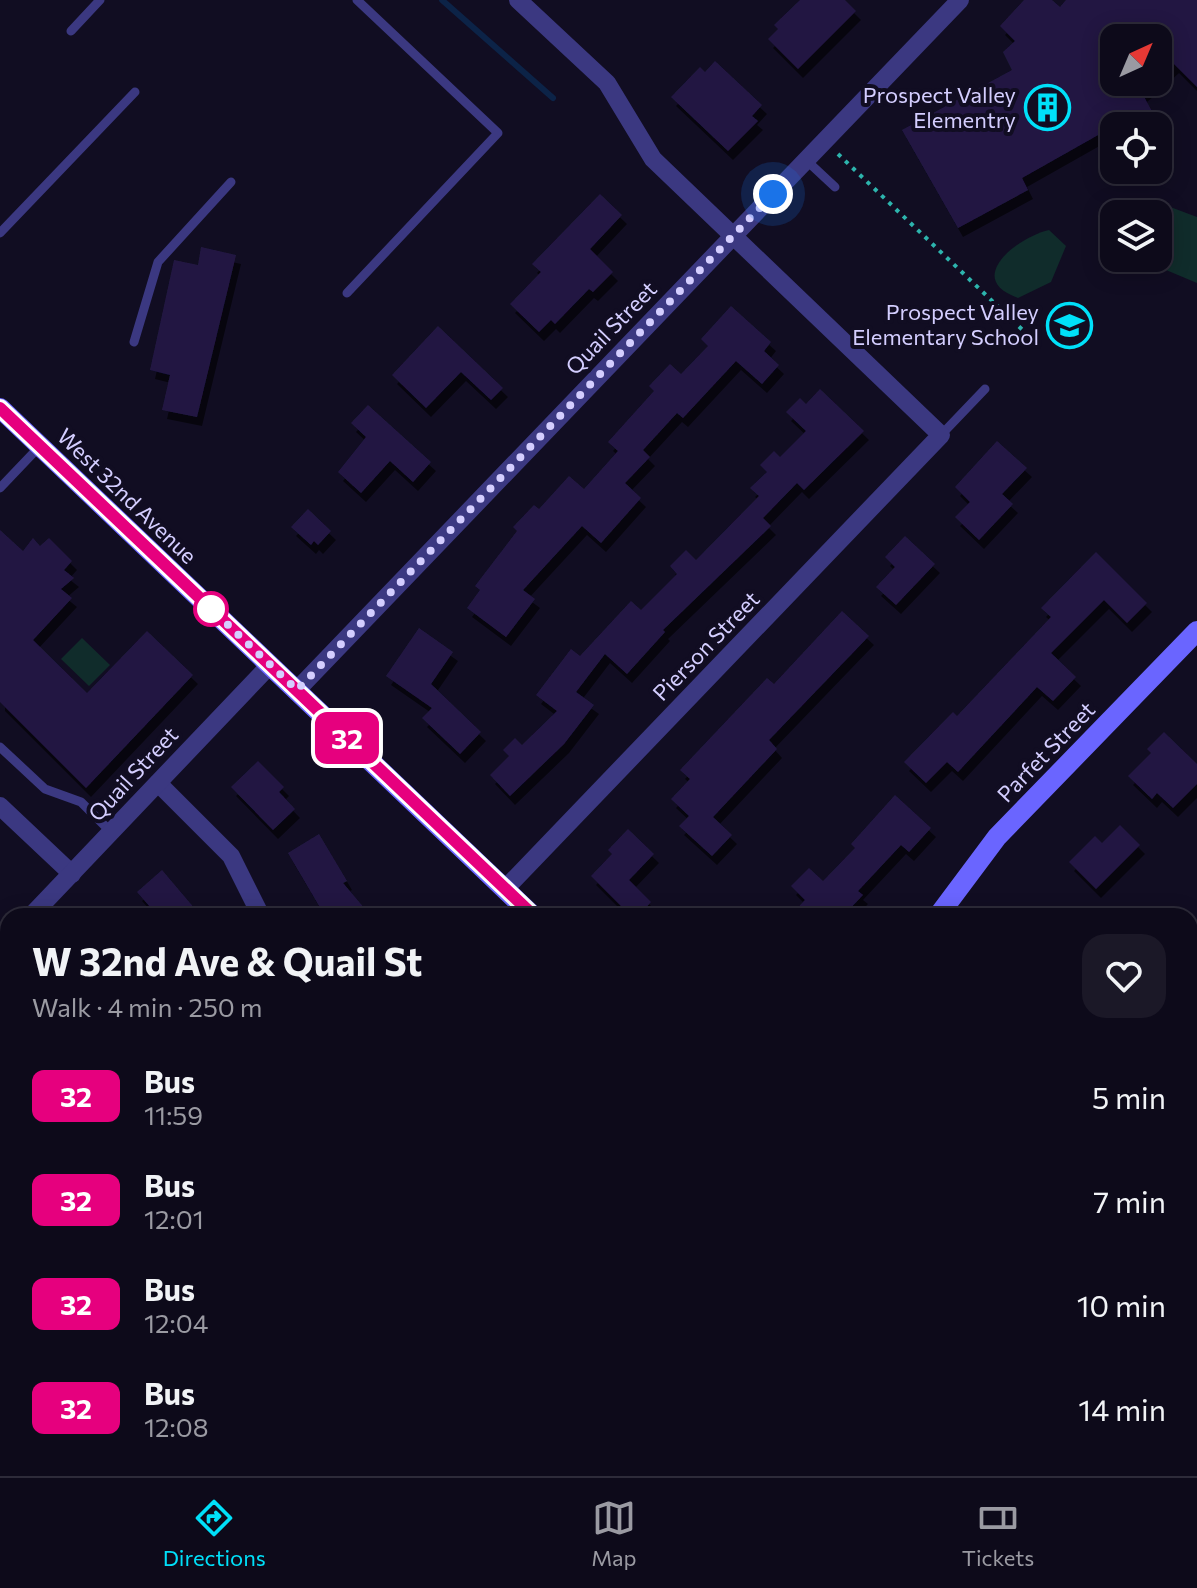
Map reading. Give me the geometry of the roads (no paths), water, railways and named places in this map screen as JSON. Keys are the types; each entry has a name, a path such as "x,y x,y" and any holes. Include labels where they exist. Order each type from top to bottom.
{"street":[{"path":"518,0 607,83 653,159 941,435"},
{"name":"Quail Street","path":"297,690 960,0"},
{"name":"West 32nd Avenue","path":"0,408 525,908"},
{"name":"Pierson Street","path":"505,889 941,435"},
{"name":"Parfet Street","path":"944,908 997,837 1197,631"},
{"name":"Quail Street","path":"39,908 270,665"},
{"path":"158,783 231,856 257,908"},
{"path":"0,806 72,874"}],"lane":[{"path":"71,31 100,0"},
{"path":"347,293 498,133 357,0"},
{"path":"0,233 135,92"},
{"path":"806,160 835,187"},
{"path":"134,342 158,262 231,182"},
{"path":"941,435 985,389"},
{"path":"0,488 40,446"},
{"path":"0,747 45,789 81,802 111,832"}],"waterway":[{"path":"442,0 553,98"}],"place":[{"name":"Prospect Valley Elementry","path":"1047,108"},
{"name":"Prospect Valley Elementary School","path":"1070,325"}]}
